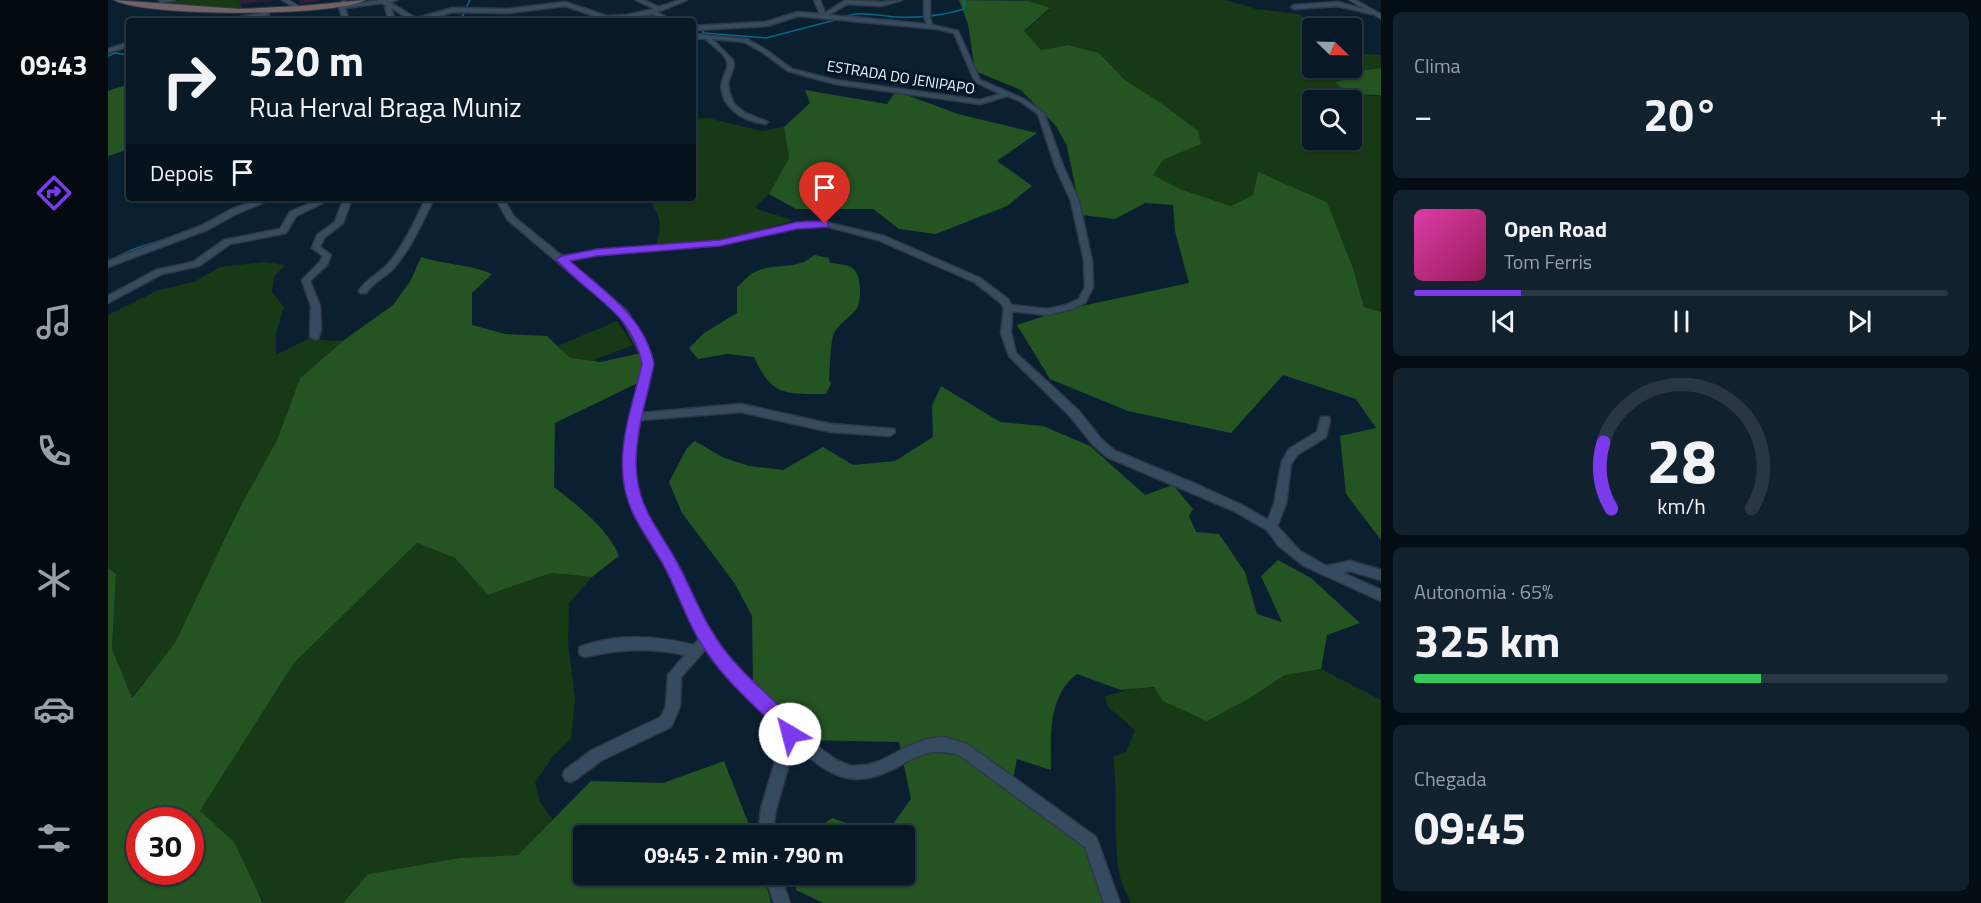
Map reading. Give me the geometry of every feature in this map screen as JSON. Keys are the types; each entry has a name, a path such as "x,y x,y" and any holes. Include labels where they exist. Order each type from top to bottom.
{"main road":[{"path":"117,0 201,11 270,13 362,0"}],"street":[{"path":"152,5 160,1 172,0"},
{"path":"284,0 299,8"},
{"path":"388,7 394,0"},
{"path":"639,0 666,18"},
{"path":"425,18 453,9 502,12 566,4 607,18 656,11 684,0"},
{"path":"817,0 823,17"},
{"path":"823,17 846,2 881,4 909,0"},
{"path":"927,0 927,18 930,26"},
{"path":"1352,0 1381,17"},
{"path":"344,4 388,7 410,18"},
{"path":"1294,8 1338,4 1371,12"},
{"path":"388,7 391,18"},
{"path":"241,18 270,13"},
{"path":"267,18 270,13"},
{"path":"696,28 767,24 798,14 948,28 956,32 977,81 1029,104 1044,118 1059,166 1071,189 1080,217 1090,275 1086,296 1070,307 1048,312 1008,308"},
{"name":"ESTRADA DO JENIPAPO","path":"696,36 745,40 790,70 835,82 980,102 1006,94"},
{"path":"707,36 715,47 729,59 731,66 725,81 731,105 750,119 765,122"},
{"path":"108,51 126,45"},
{"path":"108,264 204,228 235,211 262,201"},
{"path":"108,300 159,272 196,264 227,242 283,231 293,214 323,201"},
{"path":"315,337 317,332 316,306 306,287 306,280 324,263 327,255 316,248 317,241 336,226 347,201"},
{"path":"363,291 368,282 390,267 410,237 428,201"},
{"path":"501,201 511,218 562,259 628,318 648,364 631,443 630,477 635,506 669,561 707,639 730,668 826,762 849,772 873,771 892,764 916,748 935,743 949,743 962,750 1091,842 1112,903"},
{"path":"562,259 597,253 714,244 756,237 797,225 825,224 881,238 967,275 1005,301 1008,308 1006,333 1012,354 1074,413 1097,442 1111,454 1238,508 1270,527 1284,545 1305,563 1364,586 1381,596"},
{"path":"636,417 741,408 831,428 890,432"},
{"path":"1270,527 1280,504 1286,465 1290,457 1293,452 1322,434 1326,420"},
{"path":"1325,572 1350,566 1381,575"},
{"path":"570,775 597,756 666,722 673,706 675,675 707,639"},
{"path":"585,651 631,641 644,641 695,651"},
{"path":"766,825 768,810 791,729"},
{"path":"776,885 782,903"}],"green space":[{"path":"183,0 239,0 242,8 241,10 159,3"},
{"path":"959,0 1028,1 1050,8 1024,31 1041,50 1068,45 1099,53 1125,80 1198,131 1201,144 1163,160 1153,175 1180,189 1231,206 1253,195 1258,172 1327,202 1353,268 1364,307 1381,312 1381,540 1346,494 1340,436 1376,428 1356,399 1283,375 1231,433 1128,411 1050,379 1017,325 1063,310 1189,283 1175,231 1173,205 1145,203 1115,219 1081,215 1067,146 1056,126 1021,90 975,71 968,24"},
{"path":"1011,0 1225,0 1256,9 1299,14 1305,18 1302,18 1302,78 1348,78 1336,82 1355,90 1302,90 1302,150 1362,150 1362,93 1370,96 1381,95 1381,312 1364,307 1353,268 1327,202 1258,172 1253,195 1231,206 1180,189 1152,175 1163,160 1201,144 1161,103 1125,80 1099,53 1068,45 1041,50 1024,32 1050,9 1028,1"},
{"path":"1362,54 1381,55 1381,68 1363,70"},
{"path":"1381,68 1381,95 1362,94 1362,90 1344,90 1335,82 1362,78 1362,69"},
{"path":"126,85 126,150 108,156 108,91"},
{"path":"805,90 887,104 896,91 958,114 1037,133 997,161 1032,186 1007,206 936,234 899,229 873,209 796,209 769,194 789,158 784,127 810,103"},
{"path":"708,118 762,131 784,127 789,158 769,194 755,207 793,221 729,239 656,245 659,221 651,201 696,201 696,119"},
{"path":"814,255 829,258 830,263 852,268 858,276 860,289 857,308 834,333 830,362 829,380 831,384 826,394 782,391 767,380 754,357 727,354 698,359 689,348 704,333 737,313 737,287 750,275 767,268 802,263"},
{"path":"421,257 492,274 472,293 472,325 505,334 547,336 570,358 601,362 641,353 642,381 555,423 554,487 599,526 614,545 619,556 592,577 551,573 488,595 455,558 417,543 294,663 203,807 126,807 126,885 204,885 204,815 234,842 263,903 108,903 108,568 116,574 112,649 132,698 175,643 239,509 277,440 300,378 343,341 393,305 411,280"},
{"path":"264,262 285,265 274,277 272,292 284,307 276,333 276,355 308,339 343,341 300,378 277,440 239,509 175,644 131,698 112,649 116,574 108,568 108,315 159,290 194,282 220,267"},
{"path":"617,321 633,345 573,368 557,346"},
{"path":"941,386 1000,422 1043,426 1090,446 1145,495 1173,485 1193,509 1189,516 1196,532 1219,534 1245,572 1257,614 1282,622 1261,576 1278,560 1311,578 1360,623 1327,635 1321,669 1285,675 1250,698 1207,721 1163,701 1154,687 1121,690 1077,674 1067,683 1060,694 1053,718 1051,770 1017,759 1011,790 1091,847 1108,903 823,903 796,890 796,885 915,885 915,825 892,825 911,799 899,742 804,740 753,682 752,616 735,584 682,513 669,482 687,448 695,441 722,457 749,466 783,470 823,447 853,465 895,461 933,437 932,406"},
{"path":"417,543 455,558 488,595 551,573 592,577 569,603 568,643 575,699 571,739 553,756 535,783 540,802 553,820 518,855 460,858 368,874 343,903 263,903 263,899 204,817 203,807 294,663"},
{"path":"1321,669 1381,700 1381,903 1131,903 1121,880 1118,862 1113,757 1126,752 1135,730 1108,707 1105,697 1122,691 1158,688 1196,690 1250,698 1285,675"},
{"path":"724,761 749,825 573,825 573,885 766,885 771,903 343,903 368,874 460,858 518,855 591,781 663,783"},
{"path":"832,818 852,825 822,825"}],"waterway":[{"path":"466,8 470,0"},
{"path":"844,17 863,14 904,17 939,15 964,9 964,0"},
{"path":"461,18 465,12"},
{"path":"704,33 766,38 839,19"},
{"path":"696,25 704,33"},
{"path":"696,36 704,33"},
{"path":"108,56 115,53 126,55"},
{"path":"195,229 224,213"},
{"path":"108,261 134,249 184,233"}],"route":[{"path":"790,734 791,729 730,668 707,639 669,561 638,513 630,477 630,461 632,435 648,364 646,355 624,313 562,259 584,254 720,243 756,237 797,225 825,224"}]}
